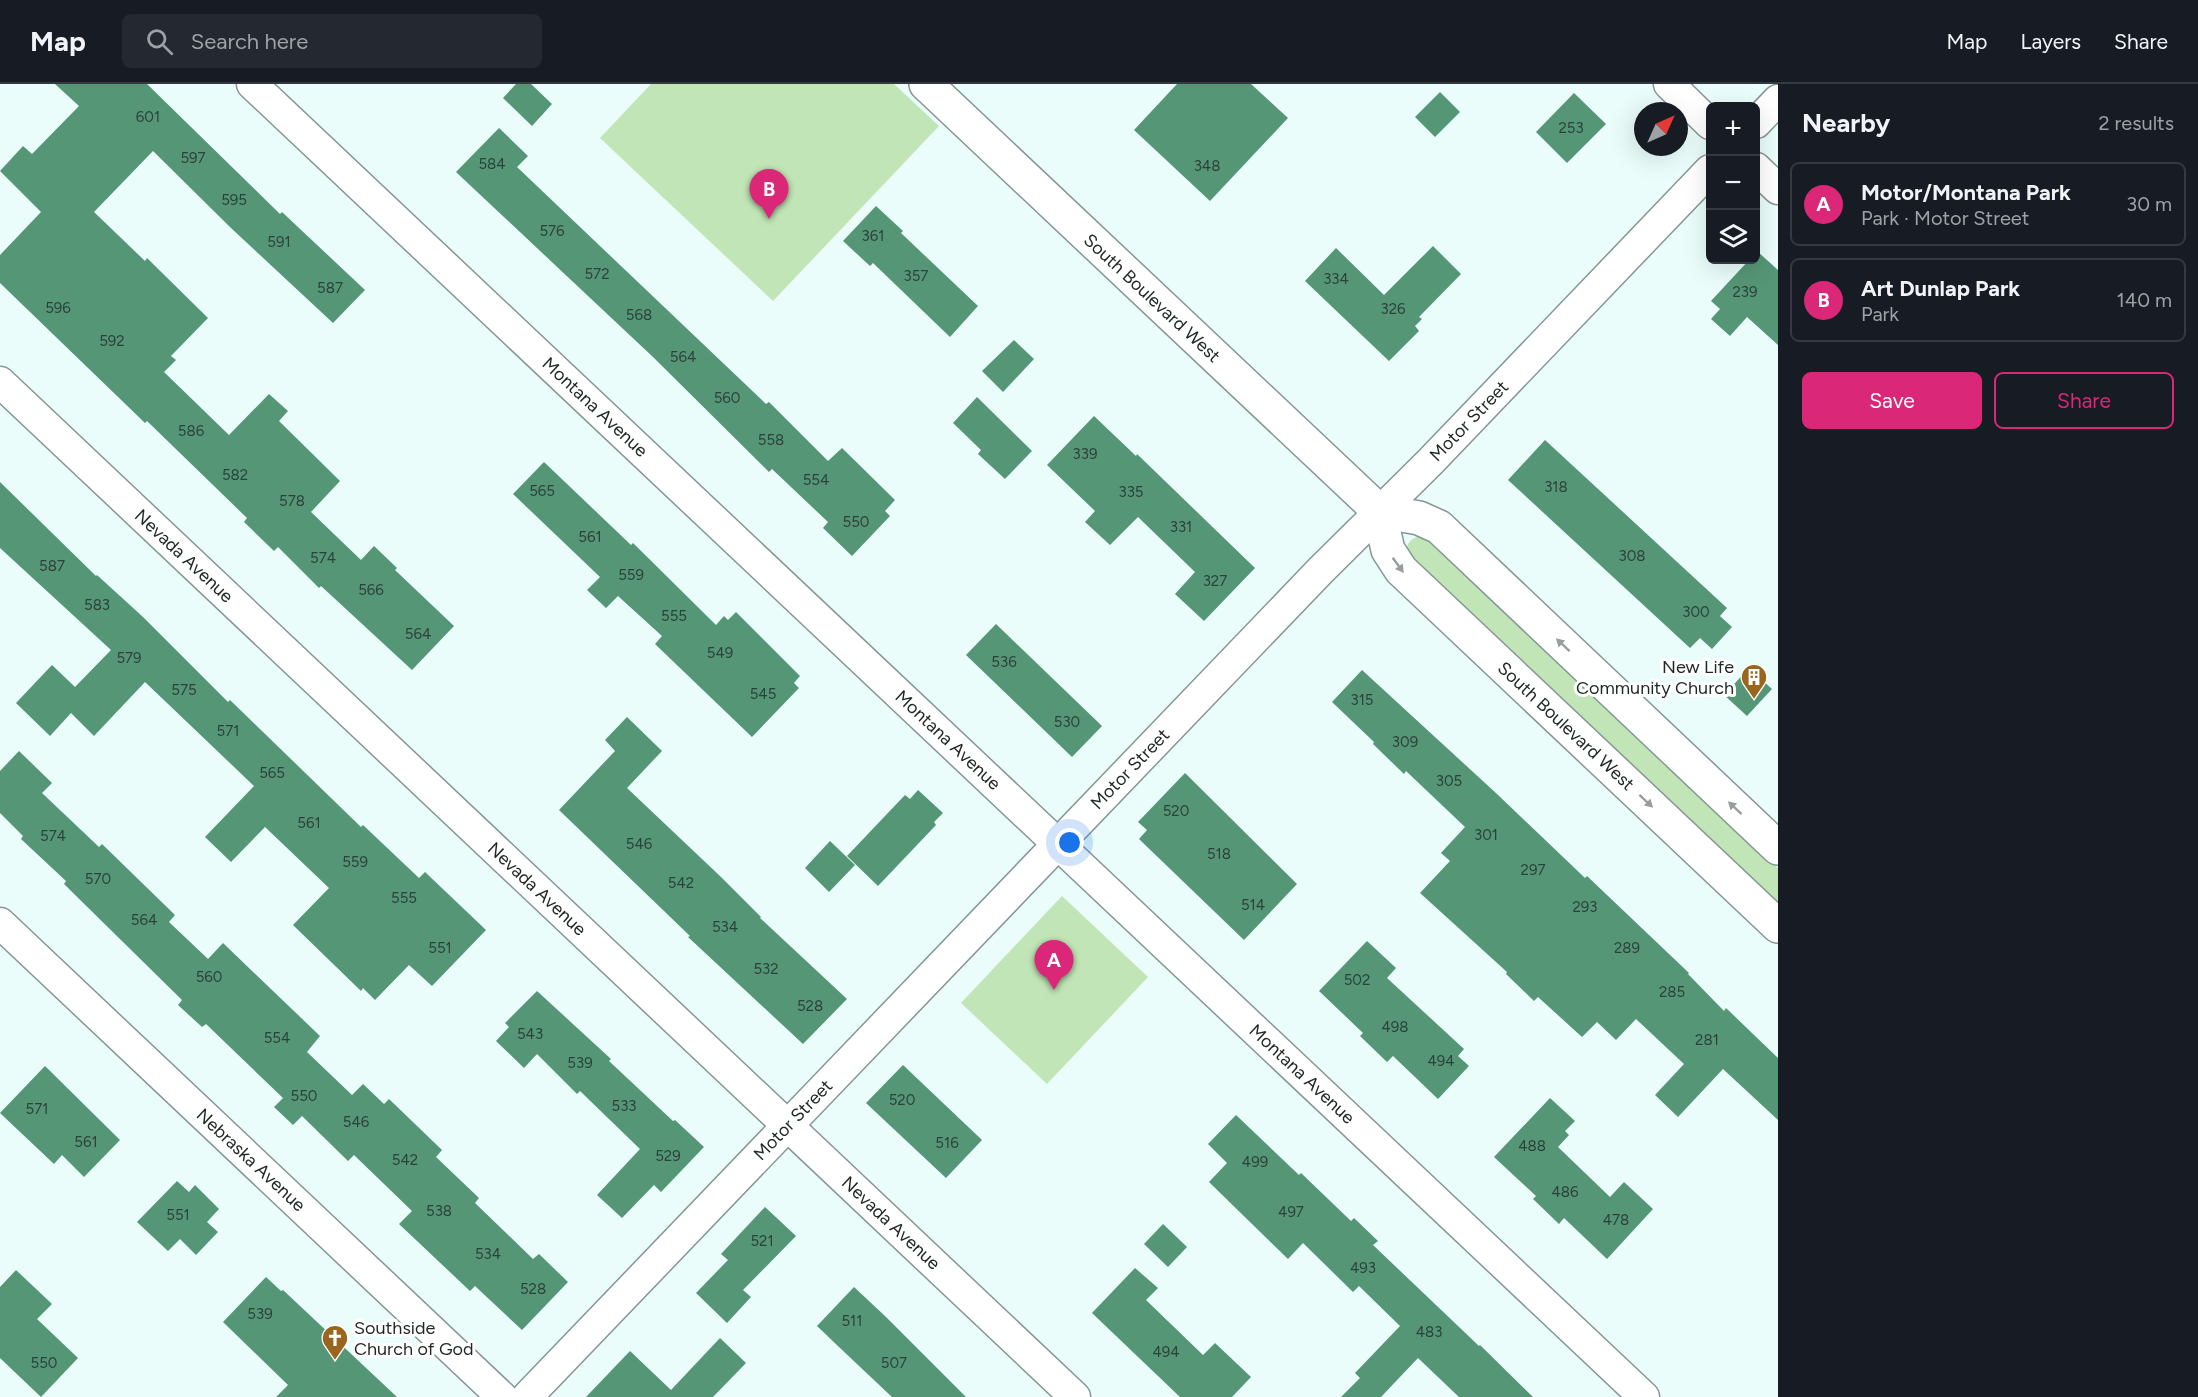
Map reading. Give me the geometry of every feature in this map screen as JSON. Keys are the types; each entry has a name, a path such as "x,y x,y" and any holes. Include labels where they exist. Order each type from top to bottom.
{"street":[{"name":"Montana Avenue","path":"252,84 1644,1397"},
{"name":"South Boulevard West","path":"926,84 1379,511 1388,550 1401,570 1778,926"},
{"path":"1669,84 1706,120"},
{"path":"1760,118 1778,100"},
{"path":"1760,173 1778,189"},
{"name":"Motor Street","path":"527,1397 1706,174"},
{"name":"Nevada Avenue","path":"0,382 1075,1397"},
{"path":"1379,511 1419,518 1439,527 1778,848"},
{"name":"Nebraska Avenue","path":"0,923 502,1397"}],"green space":[{"path":"651,84 894,84 939,126 773,301 600,138"},
{"path":"1420,536 1427,539 1778,868 1778,907 1406,552 1410,541"},
{"path":"1062,896 1148,977 1047,1084 961,1003"}],"building":[{"path":"55,84 147,84 280,214 282,212 365,290 333,323 153,151 94,212 145,261 147,258 208,318 171,356 176,360 164,372 229,435 269,394 288,411 279,421 340,481 311,512 361,560 374,546 397,568 395,570 454,626 412,670 321,586 319,588 278,547 274,551 244,522 247,518 0,283 0,255 41,212 0,171 23,146 32,154 79,106"},
{"path":"516,84 531,84 552,104 532,126 503,98"},
{"path":"1177,84 1251,84 1288,118 1210,201 1134,130"},
{"path":"1440,92 1460,112 1435,137 1415,117"},
{"path":"1574,93 1606,124 1567,163 1536,132"},
{"path":"499,128 528,156 517,167 766,404 769,402 828,461 842,448 895,500 885,511 890,516 852,556 823,528 828,522 772,469 769,472 653,357 456,172"},
{"path":"876,206 978,306 950,337 873,263 870,266 843,241"},
{"path":"1433,246 1461,274 1419,317 1422,319 1415,326 1419,331 1389,361 1305,281 1336,248 1384,295"},
{"path":"1760,254 1778,270 1778,345 1747,317 1730,336 1711,319 1720,309 1711,301 1745,264 1760,264"},
{"path":"1014,340 1034,359 1003,392 982,371"},
{"path":"977,397 1032,451 1005,479 978,454 981,450 953,423"},
{"path":"1094,416 1136,456 1137,454 1255,568 1204,621 1175,594 1195,572 1138,517 1110,545 1085,522 1095,511 1047,465"},
{"path":"1545,440 1727,608 1720,616 1732,627 1712,649 1700,638 1690,648 1508,480"},
{"path":"544,462 631,545 633,543 716,625 724,616 728,620 736,612 800,676 794,683 799,688 752,737 655,644 662,636 618,596 606,608 587,590 600,577 513,494"},
{"path":"0,482 361,827 363,825 419,878 425,872 486,930 432,986 409,965 375,1000 363,988 361,991 293,925 329,888 265,827 231,862 205,837 254,786 145,682 94,736 71,713 50,736 16,703 52,665 75,687 111,650 0,548"},
{"path":"996,624 1102,726 1072,757 966,655"},
{"name":"New Life Community Church","path":"1749,668 1772,689 1747,716 1724,695"},
{"path":"1362,670 1585,878 1587,876 1689,973 1724,1011 1726,1008 1778,1058 1778,1120 1723,1069 1678,1117 1655,1095 1684,1064 1636,1019 1616,1040 1597,1022 1582,1037 1538,997 1534,1001 1506,974 1507,972 1420,893 1450,861 1441,853 1465,827 1406,771 1404,774 1332,702"},
{"path":"627,717 662,751 627,788 847,999 803,1044 688,937 690,936 559,810 615,751 605,740"},
{"path":"19,751 52,783 42,793 99,847 102,844 175,915 169,922 208,959 223,943 320,1036 307,1052 352,1095 363,1084 384,1104 389,1099 442,1150 436,1157 479,1198 475,1203 533,1259 539,1254 568,1282 522,1330 475,1286 470,1291 399,1224 412,1211 354,1155 348,1161 302,1116 293,1125 274,1107 283,1098 206,1024 202,1027 178,1005 182,1000 64,884 66,881 21,839 23,836 0,813 0,771"},
{"path":"1185,773 1297,884 1244,940 1139,839 1147,830 1138,822"},
{"path":"918,790 943,813 934,822 936,825 878,886 847,856 905,795 910,799"},
{"path":"830,841 855,865 829,892 805,868"},
{"path":"1367,941 1396,968 1387,978 1464,1049 1458,1056 1469,1066 1438,1099 1393,1056 1387,1062 1360,1036 1363,1033 1319,991"},
{"path":"537,991 611,1059 609,1061 673,1121 675,1120 704,1147 661,1192 654,1185 622,1218 597,1195 640,1149 580,1091 577,1094 537,1054 524,1068 496,1041 509,1027 505,1023"},
{"path":"903,1065 982,1140 946,1178 866,1103"},
{"path":"45,1066 120,1140 84,1177 62,1155 54,1164 0,1113"},
{"path":"1550,1098 1575,1121 1565,1131 1569,1135 1558,1147 1610,1197 1624,1182 1653,1209 1607,1259 1564,1218 1559,1224 1533,1199 1536,1196 1494,1157"},
{"path":"1236,1115 1351,1221 1354,1218 1378,1241 1373,1245 1533,1397 1459,1397 1418,1358 1381,1397 1341,1397 1360,1378 1355,1373 1400,1326 1359,1286 1353,1292 1303,1243 1288,1259 1209,1182 1227,1163 1208,1144"},
{"path":"177,1181 189,1192 195,1185 219,1209 207,1222 218,1232 196,1255 180,1239 168,1251 137,1222"},
{"path":"765,1207 796,1236 743,1290 751,1297 727,1323 696,1293 728,1260 721,1254"},
{"path":"1163,1224 1187,1247 1168,1267 1144,1244"},
{"path":"1135,1268 1158,1288 1146,1300 1203,1355 1215,1343 1251,1377 1232,1397 1180,1397 1092,1313"},
{"path":"16,1270 52,1304 37,1319 78,1358 41,1397 0,1358 0,1287"},
{"path":"266,1277 281,1291 283,1290 397,1397 276,1397 288,1385 223,1322"},
{"path":"854,1287 966,1397 892,1397 817,1326"},
{"path":"720,1338 746,1363 713,1397 586,1397 630,1351 671,1390"}],"place":[{"name":"Art Dunlap Park","path":"769,219"},
{"name":"New Life Community Church","path":"1754,700"},
{"name":"Motor/Montana Park","path":"1054,990"},
{"name":"Southside Church of God","path":"335,1361"}]}
